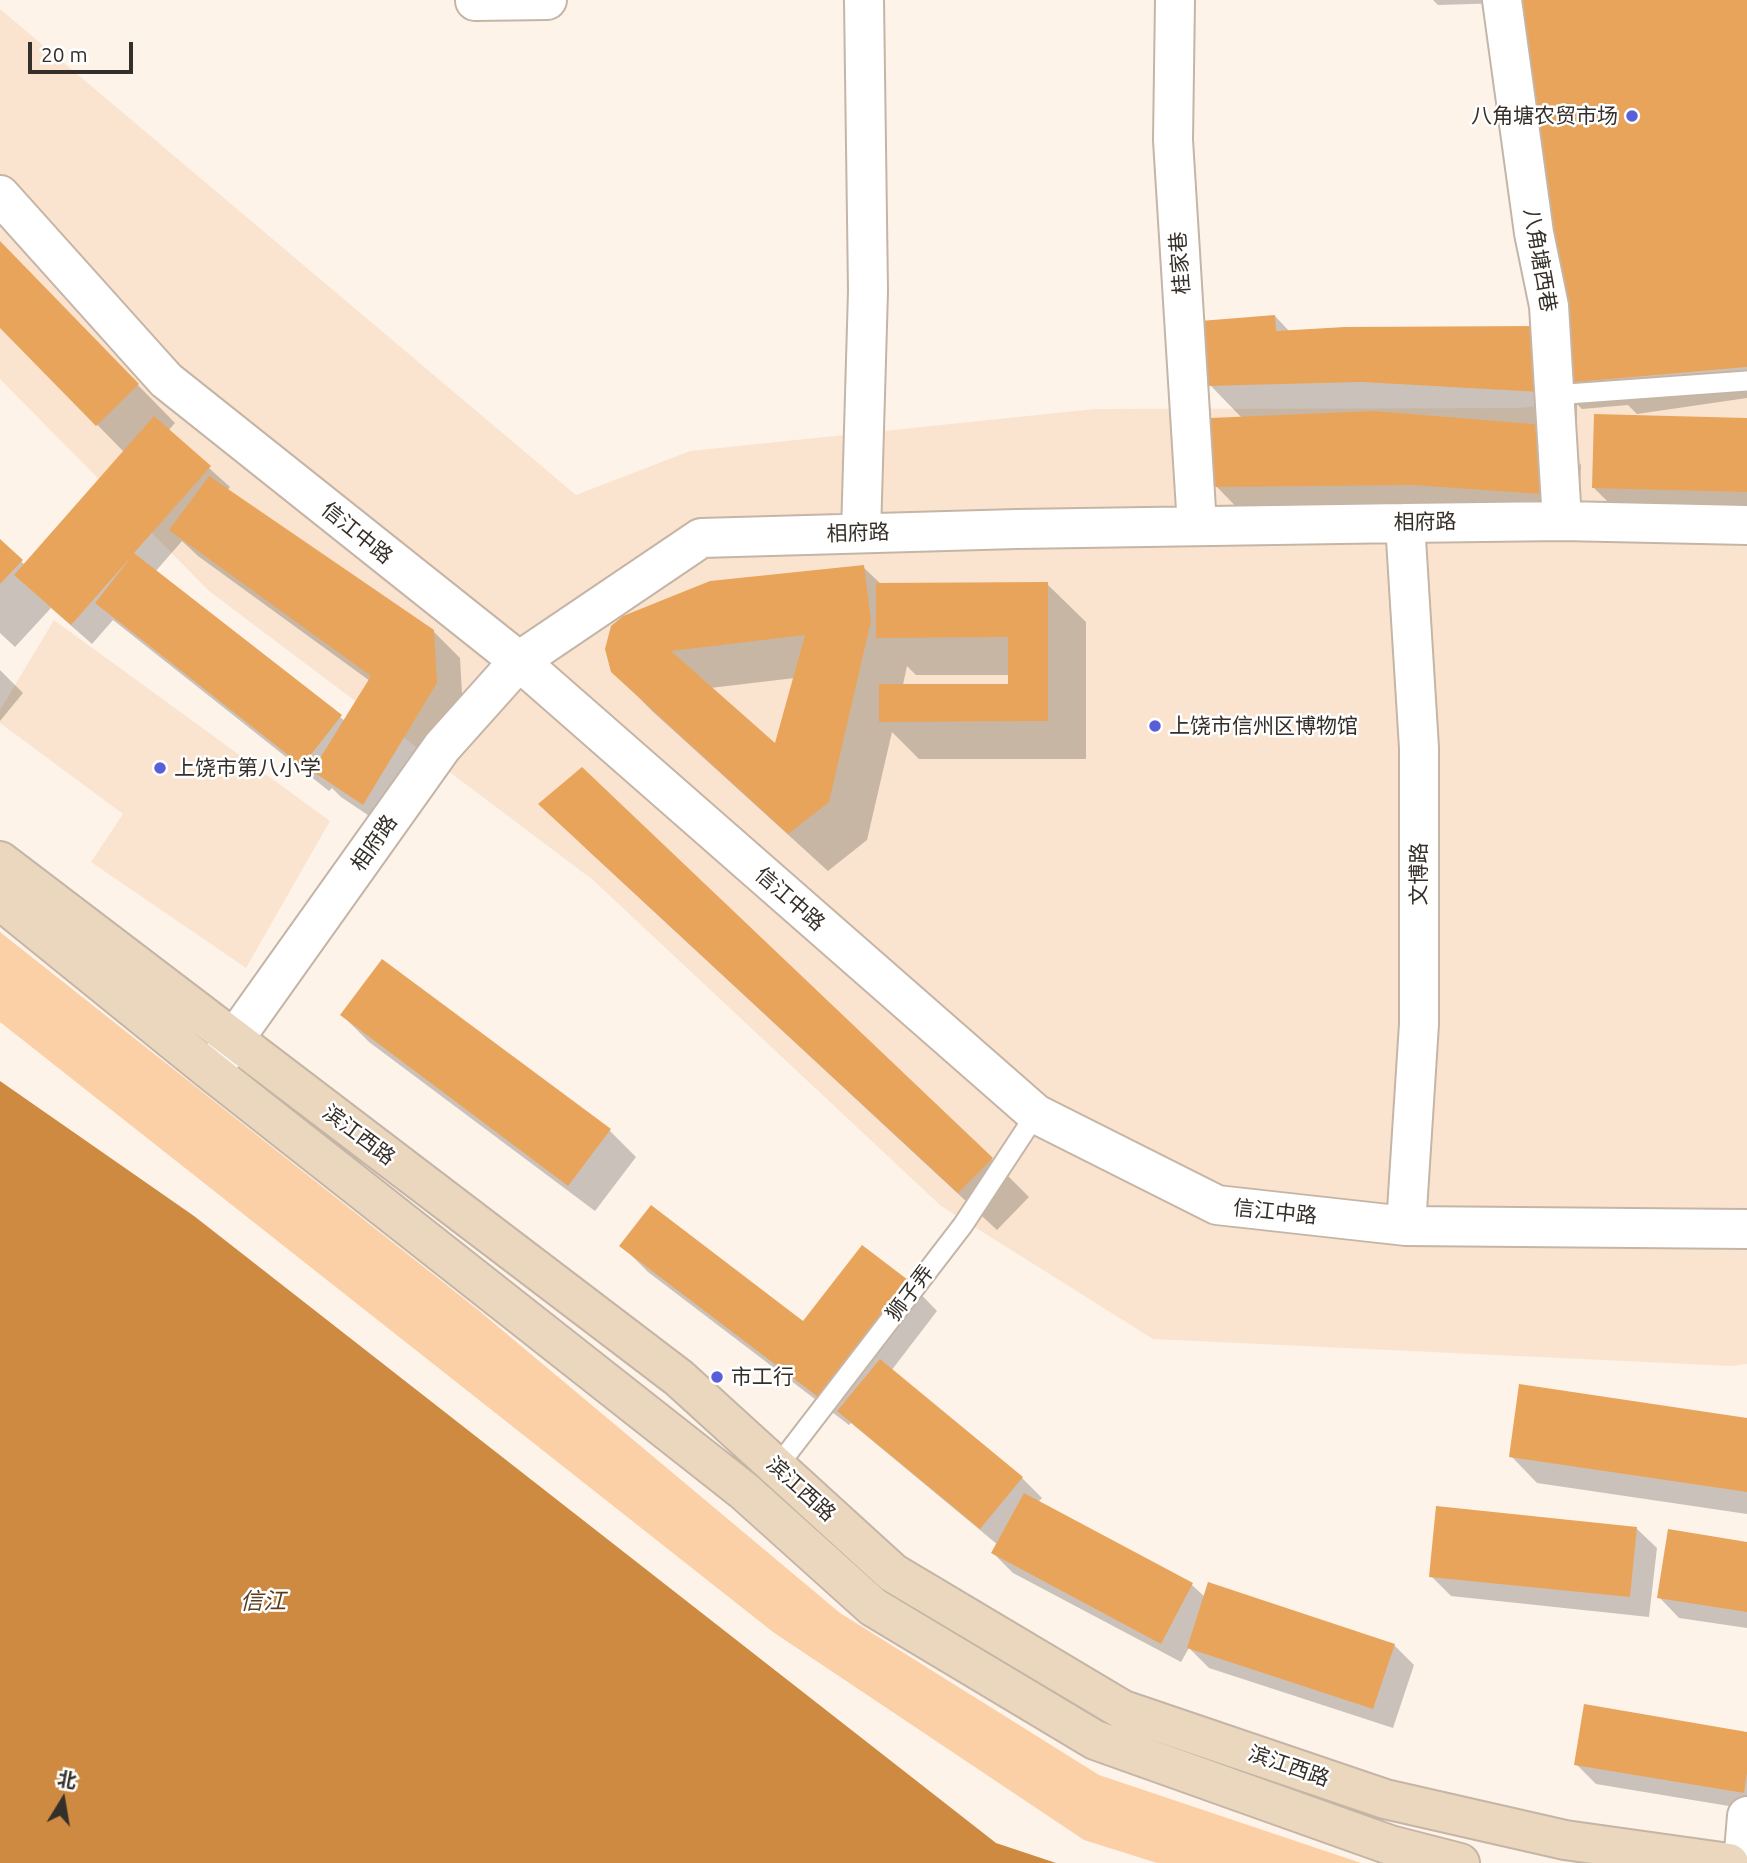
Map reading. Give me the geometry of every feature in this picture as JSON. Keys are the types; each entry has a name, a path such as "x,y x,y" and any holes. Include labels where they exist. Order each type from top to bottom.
{"main road":[{"name":"滨江西路","path":"0,861 679,1378 893,1573 1123,1710 1385,1799 1565,1840 1729,1863"},
{"name":"滨江西路","path":"0,900 211,1071 744,1492 873,1607 1095,1740 1390,1845 1460,1863"}],"street":[{"path":"475,1 547,0"},
{"path":"861,533 868,291 864,0"},
{"name":"桂家巷","path":"1175,0 1172,140 1197,526"},
{"name":"八角塘西巷","path":"1502,0 1534,233 1549,306 1562,521"},
{"name":"信江中路","path":"0,195 166,380 519,661 1037,1114 1217,1205 1406,1226 1747,1229"},
{"name":"相府路","path":"211,1071 442,747 519,661 701,538 1197,526 1562,521 1747,525"},
{"name":"文博路","path":"1405,523 1419,748 1419,1024 1406,1226"},
{"path":"1743,1863 1747,1816"}],"lane":[{"path":"1554,395 1747,381"},
{"name":"狮子弄","path":"777,1467 963,1225 1037,1114"}],"shaded area":[{"path":"0,9 576,495 690,451 1095,409 1515,408 1747,388 1747,1364 1731,1366 1153,1339 941,1206 593,880 209,591 0,379"},
{"name":"上饶市第八小学","path":"54,620 330,821 246,968 91,862 123,814 0,723 0,710"},
{"path":"0,932 477,1309 840,1613 1099,1775 1361,1863 1157,1863 1084,1840 773,1632 0,1022"}],"water":[{"name":"信江","path":"0,1081 194,1216 996,1843 1056,1863 0,1863"}],"building":[{"name":"八角塘农贸市场","path":"1502,0 1747,0 1747,367 1554,384"},
{"path":"0,241 139,384 96,426 0,328"},
{"path":"1275,315 1276,331 1345,327 1539,326 1540,392 1361,382 1208,386 1200,321"},
{"path":"1374,411 1544,425 1541,494 1413,485 1214,487 1210,418"},
{"path":"1594,414 1747,418 1747,492 1592,488"},
{"path":"154,416 211,466 134,553 342,715 302,766 95,603 131,557 71,625 14,575"},
{"path":"209,476 434,630 437,683 363,805 312,771 371,676 169,530"},
{"path":"0,539 23,560 0,584"},
{"path":"864,565 871,621 829,802 788,834 611,672 605,649 611,626 623,616 710,581","holes":["805,635 775,743 671,651"]},
{"path":"1048,582 1048,721 879,722 879,684 1008,684 1008,637 876,638 876,583"},
{"path":"582,767 993,1158 958,1193 538,804"},
{"path":"382,959 611,1129 568,1186 340,1015"},
{"path":"651,1205 803,1321 862,1245 912,1283 822,1400 619,1246"},
{"path":"880,1359 1023,1477 980,1529 837,1411"},
{"path":"1519,1384 1747,1418 1747,1492 1509,1457"},
{"path":"1024,1493 1193,1583 1161,1644 991,1553"},
{"path":"1436,1506 1637,1527 1630,1597 1429,1577"},
{"path":"1668,1529 1747,1542 1747,1612 1657,1598"},
{"path":"1208,1582 1395,1644 1373,1709 1187,1648"},
{"path":"1584,1704 1747,1732 1744,1793 1574,1765"}],"place":[{"name":"八角塘农贸市场","path":"1632,116"},
{"name":"上饶市信州区博物馆","path":"1155,726"},
{"name":"上饶市第八小学","path":"160,768"},
{"name":"市工行","path":"717,1377"}]}
